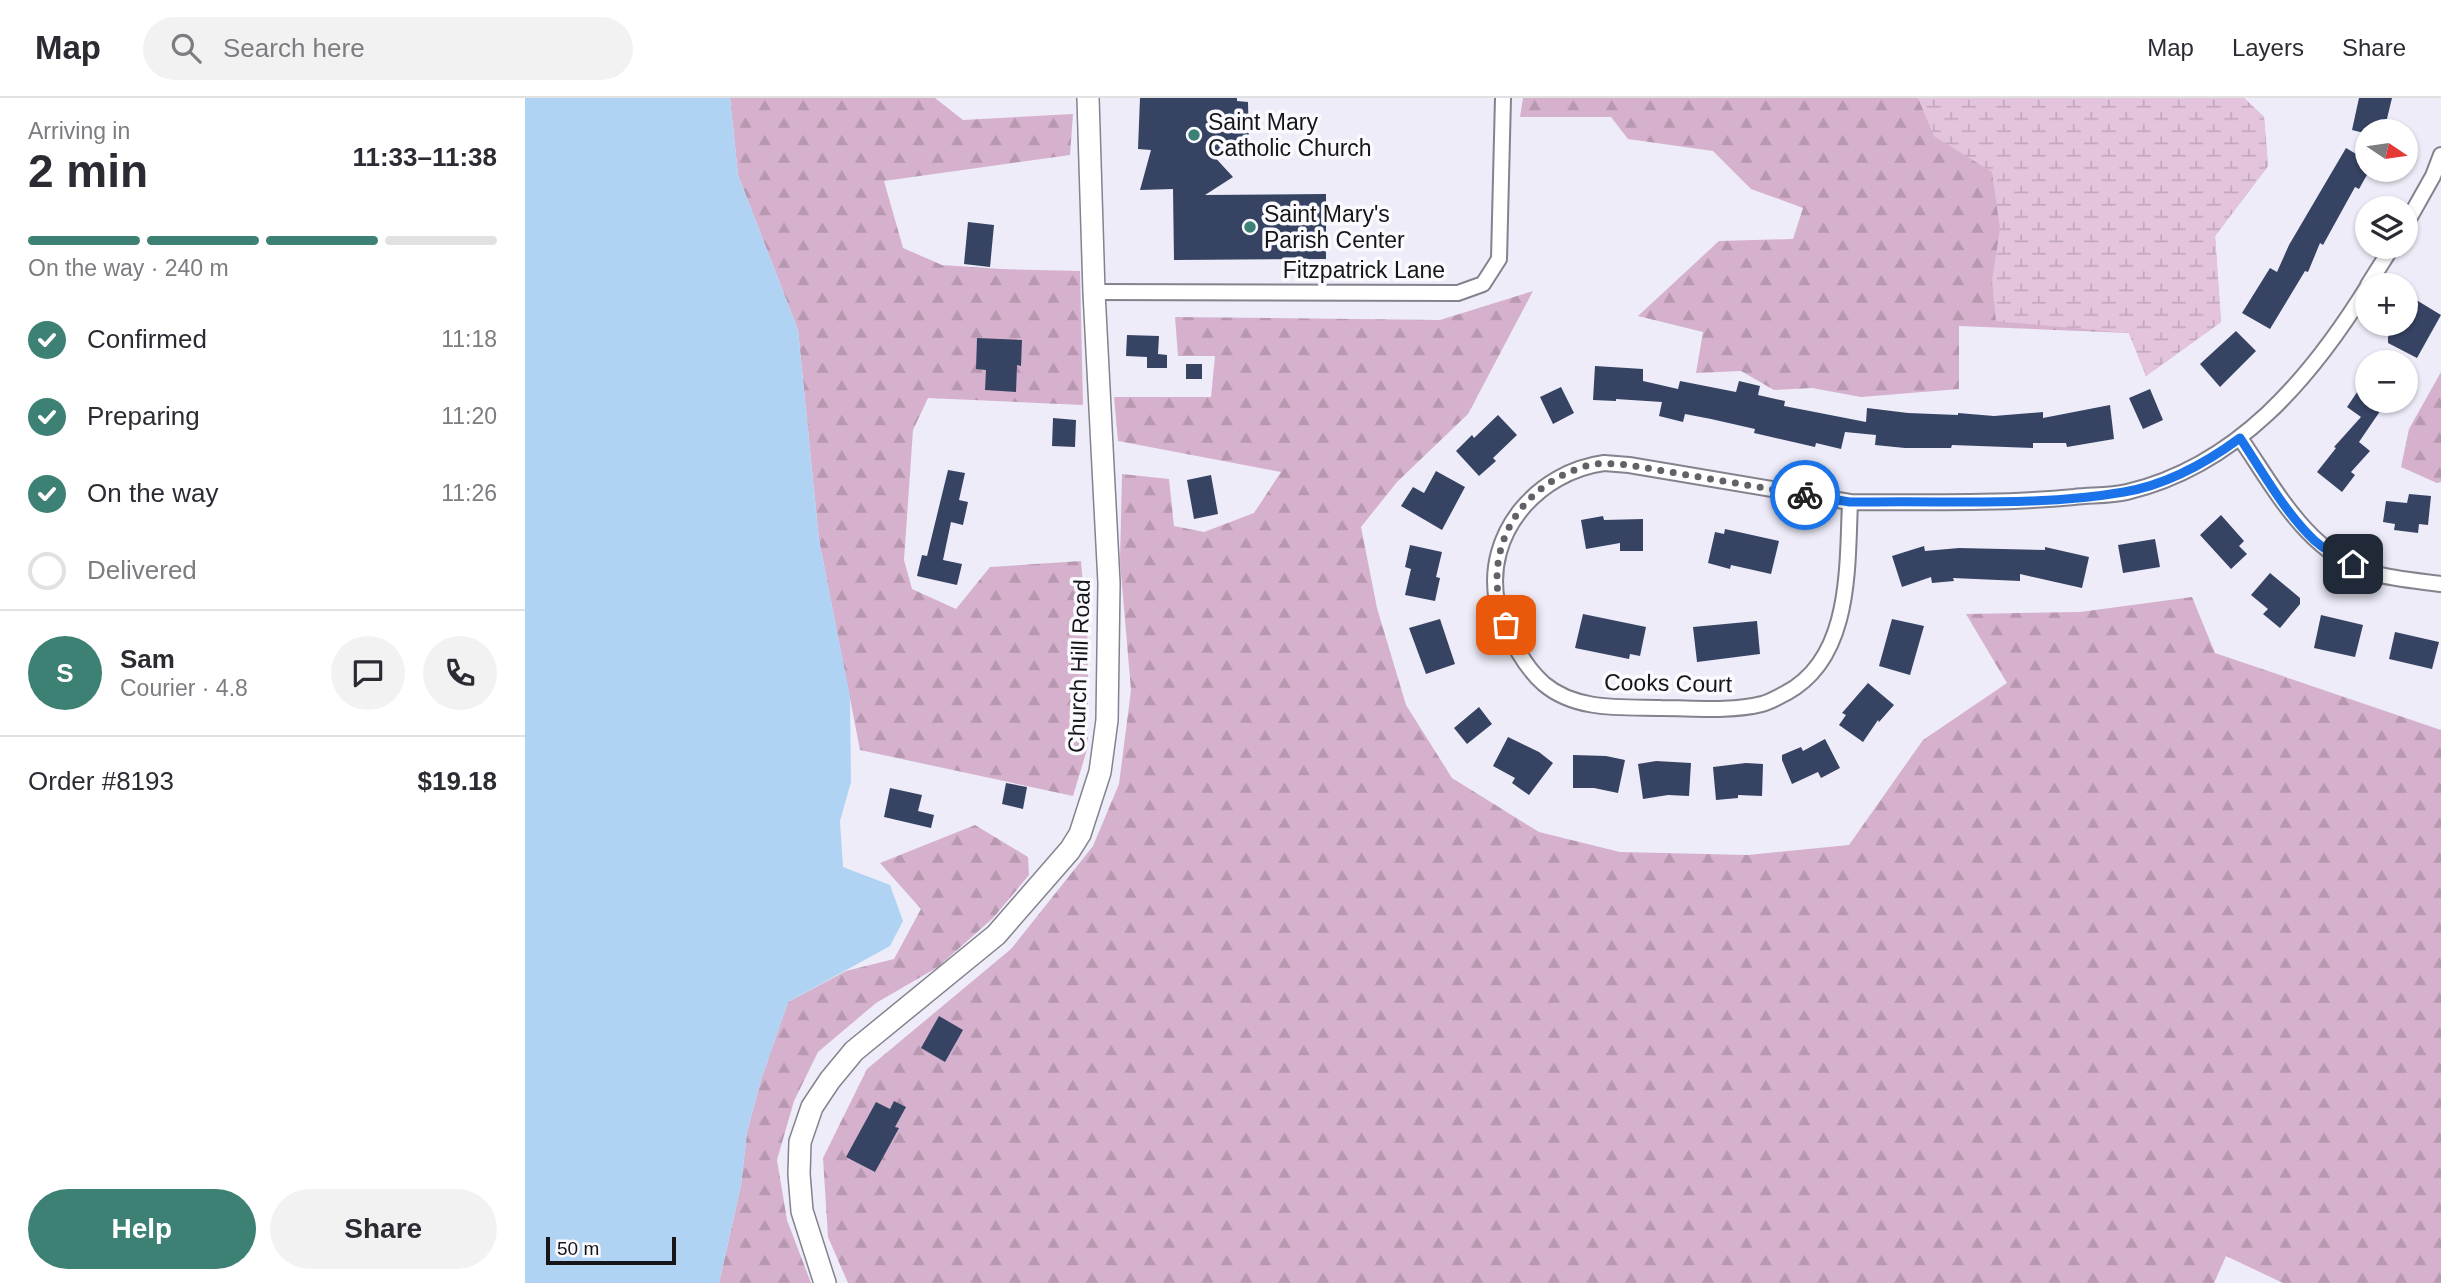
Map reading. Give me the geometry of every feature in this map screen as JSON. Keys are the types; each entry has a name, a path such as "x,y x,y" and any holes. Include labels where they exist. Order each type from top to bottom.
{"street":[{"name":"Church Hill Road","path":"825,1283 802,1211 799,1174 800,1142 812,1107 854,1051 996,935 1070,850 1080,834 1100,772 1107,720 1109,583 1094,292 1088,98"},
{"name":"Fitzpatrick Lane","path":"1094,292 1458,293 1483,284 1499,259 1503,98"},
{"path":"2418,203 2441,156"},
{"name":"Cooks Court","path":"1850,502 1847,576 1835,634 1825,657 1812,674 1797,687 1765,704 1740,708 1601,707 1568,698 1545,684 1525,661 1514,646 1497,603 1498,552 1517,513 1554,480 1587,466 1604,463 1629,465 1850,502 2037,500 2126,492 2177,476 2211,459 2262,420 2310,371 2355,307"},
{"path":"2240,438 2290,510 2315,541 2335,556 2370,572 2441,584"}],"green space":[{"path":"730,98 935,98 963,120 1073,114 1070,155 884,181 903,248 942,265 1080,271 1083,405 928,398 913,430 904,560 912,589 956,609 990,567 1081,561 1088,644 1088,746 1073,796 860,750 819,540 798,330 738,175"},
{"path":"1523,98 2244,98 2264,117 2268,166 2215,236 2221,322 2146,376 2129,333 1959,326 1959,389 1861,397 1812,388 1774,390 1741,371 1696,373 1703,332 1638,316 1719,241 1793,239 1803,208 1751,189 1713,151 1628,139 1611,117 1520,117"},
{"path":"1918,98 2244,98 2264,117 2268,166 2215,236 2221,322 2146,376 2129,333 1996,321 1992,281 2000,229 1992,172 1934,136"},
{"path":"1533,291 1468,414 1397,482 1361,527 1377,608 1406,705 1452,778 1539,832 1620,852 1748,855 1849,845 1923,740 2007,683 1966,614 2080,612 2192,597 2215,653 2441,730 2441,1283 2283,1283 2226,1256 2214,1283 848,1283 828,1237 823,1158 867,1069 1011,949 1093,846 1119,784 1131,690 1120,562 1122,474 1169,479 1174,526 1204,532 1254,513 1281,472 1118,441 1114,397 1211,397 1215,356 1178,356 1175,317 1440,320"},
{"path":"2441,372 2441,482 2437,483 2401,467 2409,429"},
{"path":"975,825 1028,857 1029,875 993,918 938,967 876,1003 818,1052 794,1101 777,1160 787,1220 811,1283 719,1283 741,1185 747,1132 761,1080 788,1002 846,971 894,959 921,909 880,863"}],"water":[{"path":"525,98 730,98 738,175 798,330 819,540 850,697 851,782 840,821 843,867 890,885 903,921 890,946 788,1002 761,1080 747,1132 741,1185 719,1283 525,1283"}],"building":[{"path":"1140,98 1237,98 1237,101 1248,102 1249,147 1235,147 1236,152 1211,153 1233,177 1205,195 1326,194 1326,259 1174,260 1173,189 1140,190 1151,150 1138,149"},
{"path":"2359,98 2392,98 2387,119 2355,119 2355,131 2352,130"},
{"path":"2346,148 2355,153 2355,182 2363,182 2359,189 2355,187 2323,245 2320,243 2308,272 2305,271 2270,329 2242,313 2270,268 2277,272 2289,245"},
{"path":"968,222 994,225 990,267 964,264"},
{"path":"2418,301 2441,315 2418,356 2418,350 2402,350 2388,343 2388,337 2418,336"},
{"path":"2236,331 2256,351 2220,387 2200,364"},
{"path":"1127,335 1159,336 1158,354 1167,355 1167,368 1147,368 1147,357 1126,356"},
{"path":"977,338 1022,340 1021,366 1017,365 1016,392 985,390 986,370 976,369"},
{"path":"1186,364 1202,364 1202,379 1186,379"},
{"path":"1595,366 1643,369 1643,381 1678,389 1680,381 1736,392 1739,381 1760,386 1758,395 1785,401 1784,406 1866,422 1867,408 1908,413 1994,416 2043,412 2043,418 2110,405 2114,439 2067,447 2066,443 2033,443 2033,448 1952,445 1951,448 1905,448 1875,445 1876,435 1845,432 1841,449 1816,443 1815,447 1754,433 1755,429 1711,419 1685,414 1683,422 1659,416 1662,402 1593,400"},
{"path":"1561,387 1574,413 1553,424 1540,397"},
{"path":"2150,389 2163,420 2143,429 2129,398"},
{"path":"2355,395 2355,413 2347,407"},
{"path":"2355,413 2379,413 2359,442 2370,451 2351,472 2355,475 2342,492 2317,472 2336,448 2334,447 2361,417"},
{"path":"1498,415 1517,435 1493,458 1496,461 1479,476 1456,451"},
{"path":"1053,418 1076,420 1075,447 1052,446"},
{"path":"948,470 965,473 959,500 968,502 963,525 951,522 943,560 962,564 957,585 917,576 922,555 927,556"},
{"path":"1436,471 1465,487 1442,530 1401,506 1413,487 1424,493"},
{"path":"1211,475 1218,514 1194,519 1187,480"},
{"path":"2409,494 2431,496 2428,525 2419,524 2418,533 2394,530 2395,524 2383,522 2386,501 2407,503"},
{"path":"2221,515 2244,541 2239,546 2247,554 2231,569 2200,535"},
{"path":"1603,516 1604,520 1643,519 1643,551 1620,551 1620,543 1586,549 1581,520"},
{"path":"1725,529 1779,541 1771,574 1731,565 1730,569 1708,563 1715,532 1724,534"},
{"path":"2155,539 2160,567 2123,573 2118,545"},
{"path":"1410,545 1442,552 1436,577 1440,578 1435,601 1405,595 1411,569 1405,567"},
{"path":"1924,546 1925,551 1959,548 2045,550 2045,547 2089,557 2082,588 2020,574 2020,581 1953,578 1954,581 1932,583 1931,577 1902,587 1892,556"},
{"path":"2270,573 2300,598 2300,604 2280,628 2263,614 2268,609 2251,595"},
{"path":"1583,614 1646,627 1640,656 1630,654 1629,659 1575,648"},
{"path":"2321,615 2363,625 2355,657 2314,648"},
{"path":"1440,619 1455,664 1426,674 1409,628"},
{"path":"1892,619 1924,626 1910,675 1879,666"},
{"path":"1757,621 1760,654 1697,662 1693,627"},
{"path":"2395,632 2439,642 2432,669 2389,659"},
{"path":"1868,683 1894,705 1879,722 1878,720 1863,742 1839,725 1846,715 1842,713"},
{"path":"1479,707 1492,724 1467,744 1454,728"},
{"path":"1508,737 1539,752 1553,763 1529,795 1512,783 1515,778 1493,766"},
{"path":"1825,739 1840,768 1821,778 1818,772 1792,784 1782,755 1801,747 1803,751"},
{"path":"1573,755 1606,756 1625,760 1618,793 1594,788 1573,788"},
{"path":"1656,761 1691,763 1689,796 1668,795 1643,799 1638,764"},
{"path":"1763,764 1762,796 1738,795 1738,798 1716,800 1713,767"},
{"path":"1006,783 1027,787 1023,809 1002,804"},
{"path":"890,788 922,795 918,811 934,815 931,828 884,817"},
{"path":"939,1016 963,1030 945,1062 921,1048"},
{"path":"894,1101 906,1107 895,1127 899,1128 875,1172 846,1157 876,1102 890,1109"}],"way so far":[{"path":"1506,625 1497,603 1498,552 1517,513 1554,480 1570,473 1604,463 1629,465 1805,495"}],"place":[{"name":"Saint Mary Catholic Church","path":"1194,135"},
{"name":"Saint Mary's Parish Center","path":"1250,227"}],"route":[{"path":"1805,495 1850,502 1876,502 2037,500 2126,492 2177,476 2211,459 2240,438 2315,541 2335,556 2353,564"}]}
